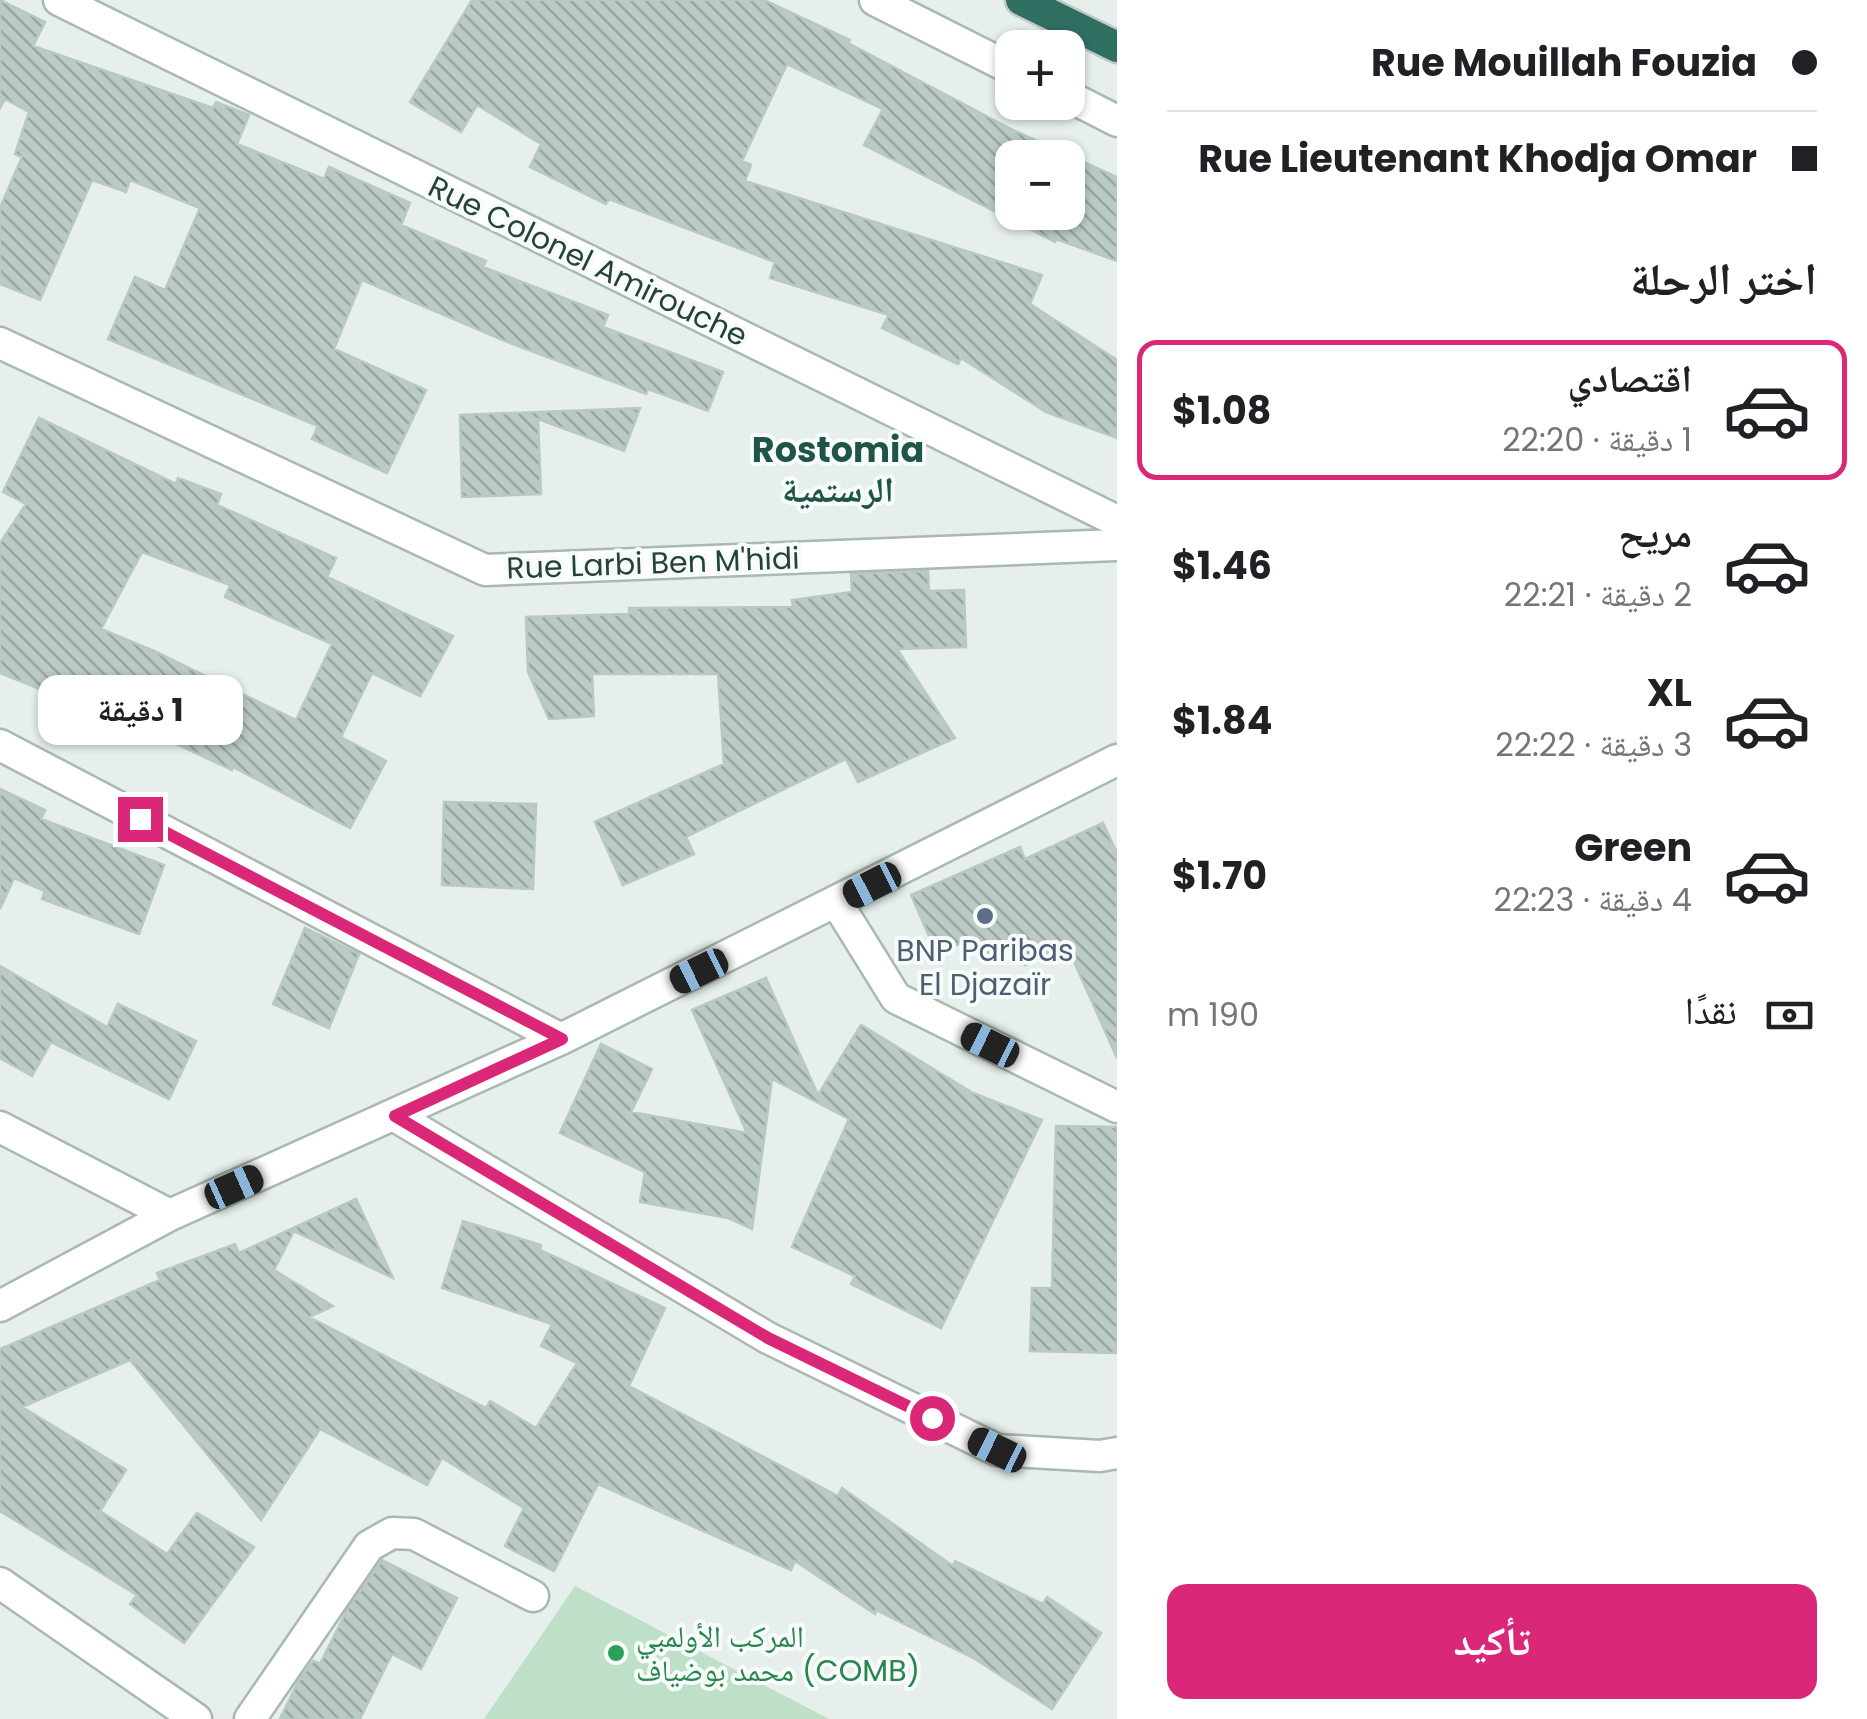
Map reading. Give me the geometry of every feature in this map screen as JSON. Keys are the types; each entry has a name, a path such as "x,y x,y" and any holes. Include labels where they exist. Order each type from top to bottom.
{"highway":[{"path":"1022,0 1117,47"}],"street":[{"name":"Rue Colonel Amirouche","path":"59,0 1117,521"},
{"path":"875,0 995,60"},
{"path":"1085,105 1117,121"},
{"name":"Rue Larbi Ben M'hidi","path":"0,343 485,570 1117,544"},
{"path":"0,745 562,1039"},
{"path":"0,1306 170,1215 562,1039 1117,760"},
{"path":"837,903 896,998 1117,1107"},
{"path":"395,1116 768,1338 997,1450 1100,1456 1117,1453"},
{"path":"0,1127 170,1215"},
{"path":"250,1719 369,1546 392,1533 414,1534 533,1596"},
{"path":"0,1583 196,1719"}],"green space":[{"name":"المركب الأولمبي محمد بوضياف (COMB)","path":"575,1586 829,1719 484,1719"}],"building":[{"path":"0,0 45,22 33,46 213,108 216,102 249,115 237,144 324,179 329,167 410,203 401,225 486,261 483,267 608,315 603,327 723,372 708,411 648,389 646,394 510,343 362,280 334,349 426,390 387,473 312,439 318,426 108,339 135,277 165,290 200,208 130,180 126,192 92,180 40,300 0,284 0,208 22,157 15,154 29,112 5,99 0,108"},
{"path":"472,0 764,0 850,40 848,43 1035,140 995,140 995,212 864,145 883,109 787,64 742,161 751,165 745,181 1042,275 1030,304 1117,360 1117,438 1046,412 961,358 958,364 882,328 889,315 770,278 775,262 609,199 606,204 530,167 541,144 477,105 461,132 410,102"},
{"path":"1085,163 1117,177 1117,261 1056,239 1055,242 1031,230 1085,230"},
{"path":"640,408 624,451 538,419 541,494 462,497 460,415"},
{"path":"39,418 176,484 178,478 221,494 217,505 336,558 327,577 453,636 420,696 372,673 341,737 386,761 350,828 233,767 232,770 125,720 124,723 0,673 0,543 26,504 3,492","holes":["142,552 230,585 225,597 332,644 296,720 101,629"]},
{"path":"928,571 929,591 964,590 966,647 897,649 955,738 858,782 846,759 686,837 694,854 623,885 595,822 724,764 718,674 592,674 594,716 549,719 528,672 526,617 629,614 629,608 793,607 792,600 852,592 851,574"},
{"path":"0,789 45,810 41,819 164,865 139,934 42,899 45,891 14,878 0,909"},
{"path":"444,802 536,804 533,889 442,885"},
{"path":"1103,823 1117,853 1117,1058 1067,946 1025,965 1015,945 986,958 976,936 937,954 911,895 1020,847 1025,859"},
{"path":"305,928 359,954 329,1028 273,1004"},
{"path":"0,966 107,1027 118,1004 196,1041 169,1099 51,1042 32,1076 0,1058"},
{"path":"766,978 818,1095 861,1025 973,1093 1042,1120 941,1328 851,1284 855,1276 792,1247 849,1119 772,1079 752,1229 728,1218 640,1202 645,1172 560,1133 601,1044 652,1069 631,1112 747,1133 692,1010"},
{"path":"1056,1126 1117,1127 1117,1353 1030,1351 1032,1288 1052,1288"},
{"path":"356,1199 393,1278 294,1231 274,1270 333,1306 309,1317 486,1408 490,1401 536,1428 577,1363 541,1346 552,1324 442,1288 463,1221 541,1245 540,1250 665,1308 629,1386 838,1496 842,1488 953,1566 955,1561 1043,1604 1047,1597 1101,1633 1052,1709 975,1659 876,1610 875,1614 795,1561 791,1570 598,1484 554,1571 505,1546 524,1508 442,1458 427,1485 320,1429 261,1520 130,1360 22,1407 126,1470 100,1511 167,1554 197,1513 254,1547 184,1643 130,1604 137,1595 0,1511 0,1349 160,1280 157,1273 235,1244 239,1253"},
{"path":"382,1560 457,1598 421,1669 392,1654 360,1719 280,1719 298,1682 313,1661 320,1664 347,1610"}],"place":[{"name":"BNP Paribas El Djazaïr","path":"985,916"},
{"name":"المركب الأولمبي محمد بوضياف (COMB)","path":"616,1653"}],"district":[{"name":"Rostomia الرستمية","path":"838,469"}],"route":[{"path":"140,819 562,1039 395,1116 768,1338 932,1418"}]}
